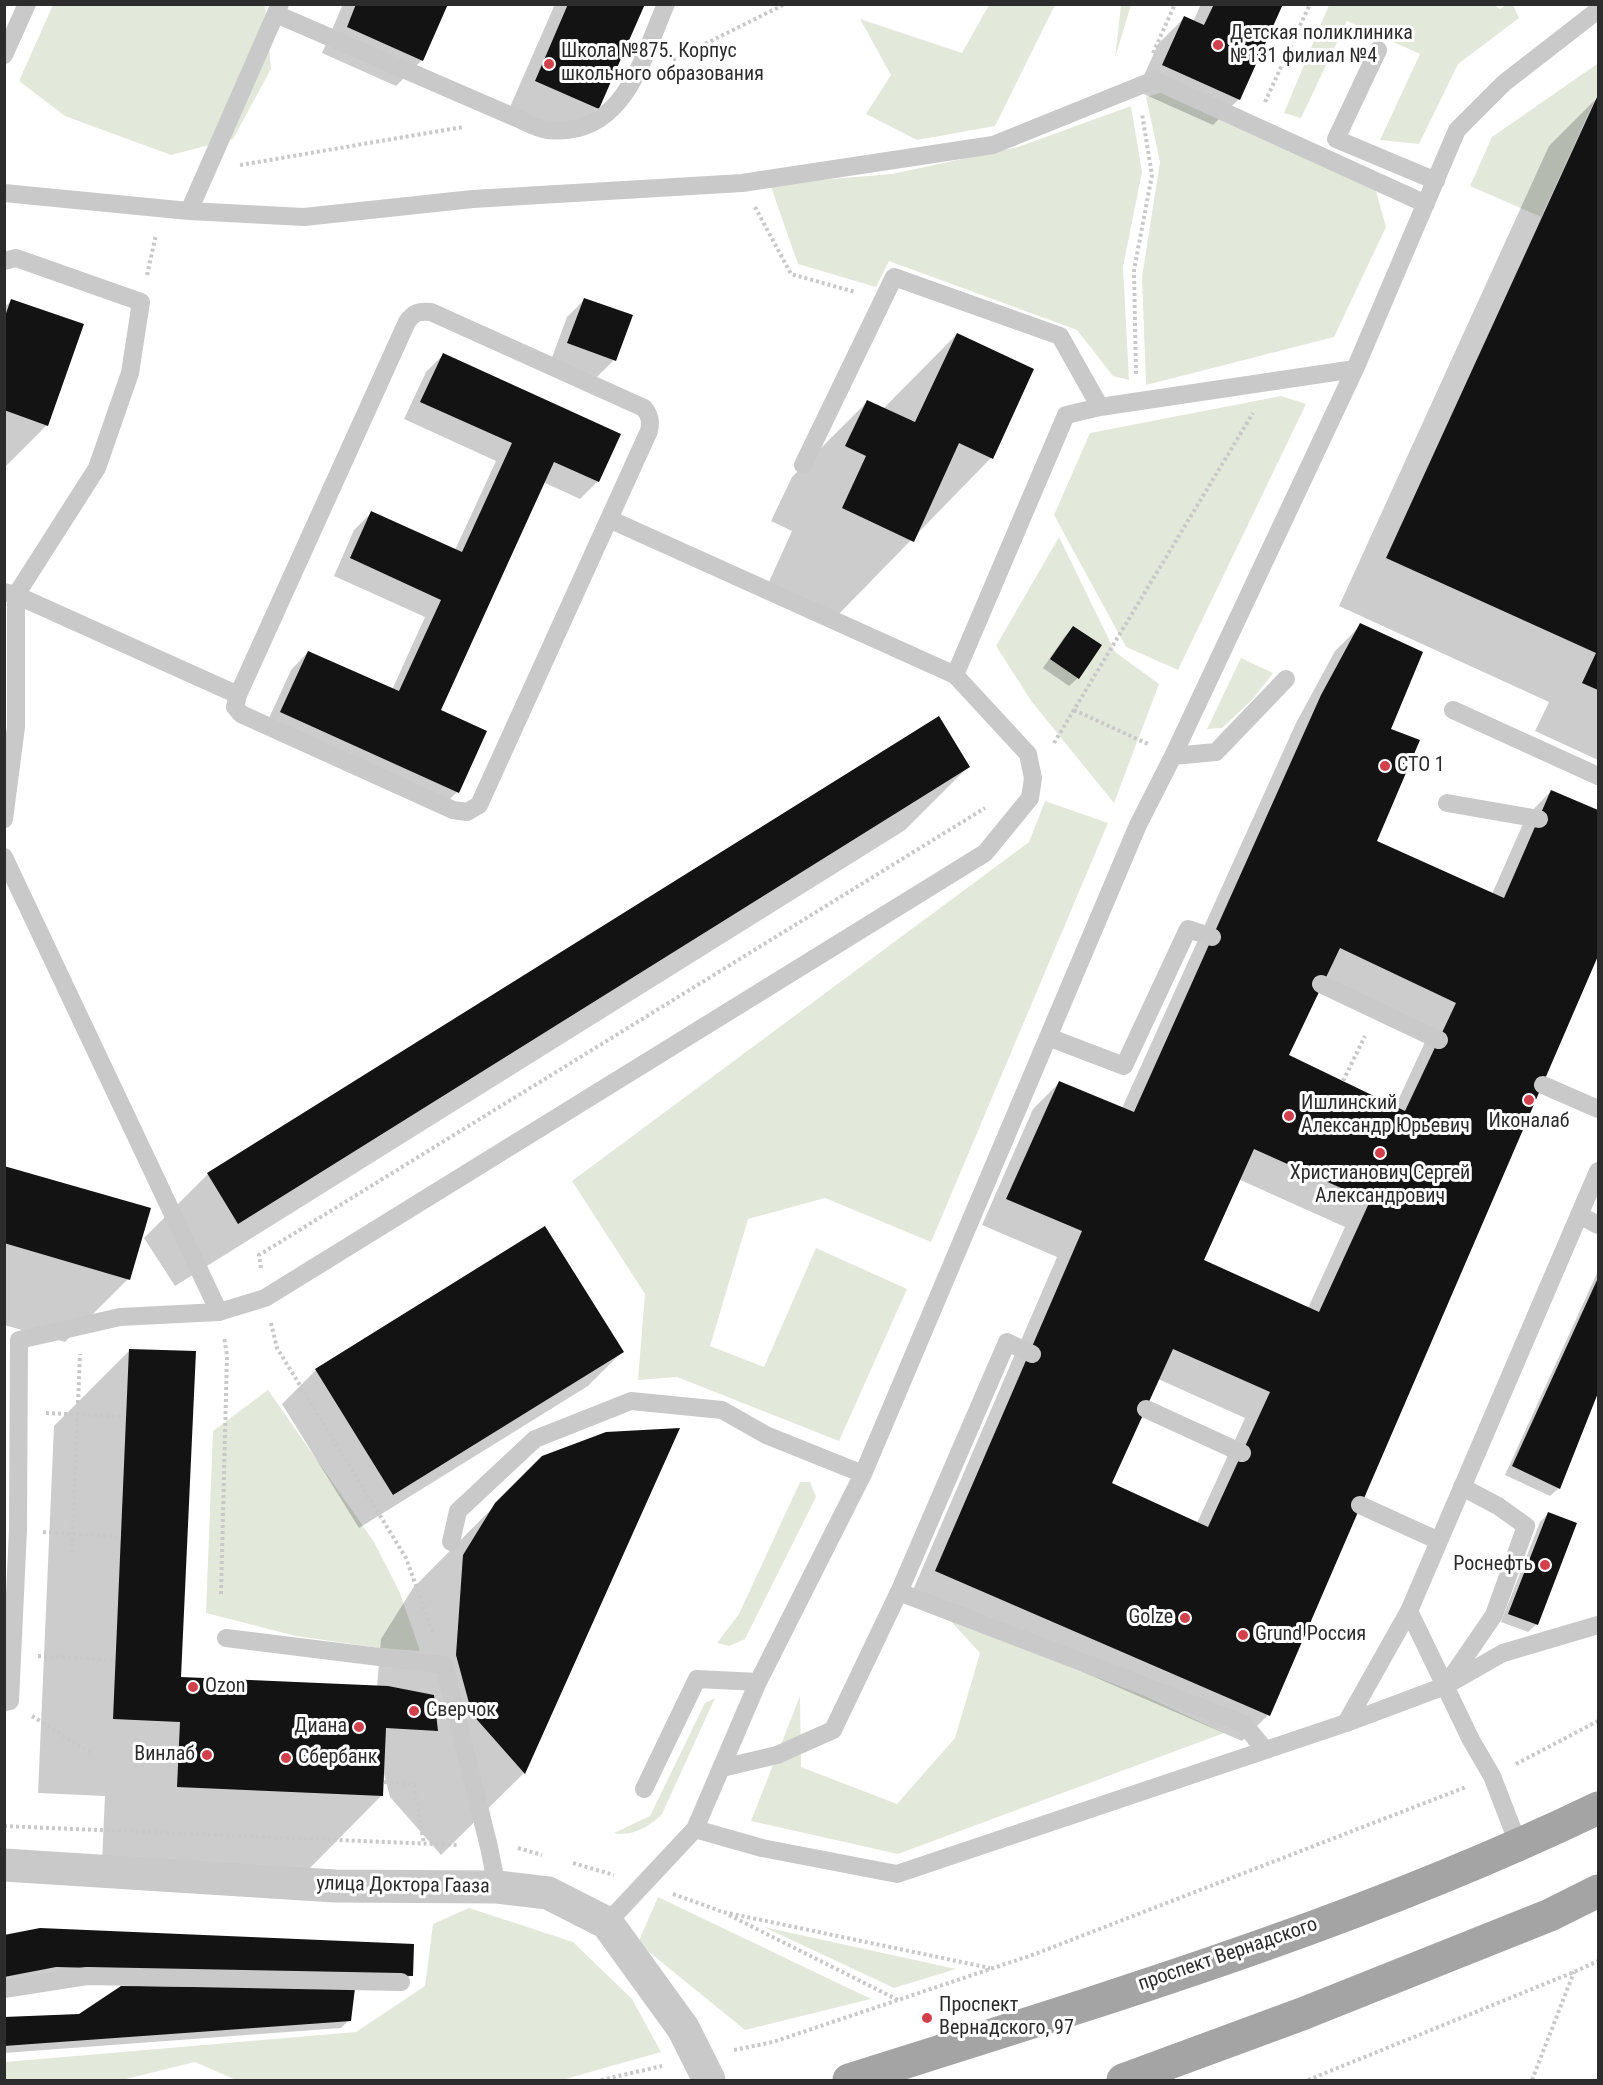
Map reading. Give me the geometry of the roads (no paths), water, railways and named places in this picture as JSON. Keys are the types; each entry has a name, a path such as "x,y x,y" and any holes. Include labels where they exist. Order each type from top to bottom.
{"main road":[{"name":"проспект Вернадского","path":"849,2080 1276,1941 1519,1846 1599,1808"},
{"path":"1123,2080 1313,2010 1550,1915 1599,1891"}],"street":[{"name":"улица Доктора Гааза","path":"4,1865 335,1886 496,1887 548,1893 607,1923 683,2028 703,2069"}],"lane":[{"path":"4,55 27,4"},
{"path":"189,211 278,9 547,130 576,129 603,118 619,104 634,79 666,4"},
{"path":"607,1923 695,1829 758,1682 863,1474 1138,825 1173,756 1355,369 1457,130 1504,83 1596,14"},
{"path":"1378,50 1336,138 1436,181"},
{"path":"4,193 189,211 304,217 473,199 742,183 993,146 1154,80 1426,204"},
{"path":"4,261 16,258 141,302 130,373 97,468 10,593 16,727 4,819"},
{"path":"803,465 894,277 1060,336 1100,407"},
{"path":"420,311 431,312 644,408 651,422 649,431 479,805 467,812 453,810 241,714 235,707 238,695 412,314 420,311"},
{"path":"955,675 1066,415 1137,401 1355,369"},
{"path":"4,1702 10,1701 18,1530 19,1411 12,1338 120,1317 219,1312 265,1299 985,854 1030,798 1033,778 1029,754 955,675 609,519"},
{"path":"10,593 238,695"},
{"path":"1173,756 1216,752 1286,679"},
{"path":"1453,710 1599,776"},
{"path":"1447,803 1539,819"},
{"path":"4,857 219,1312"},
{"path":"1048,1037 1124,1066 1188,929 1212,937"},
{"path":"1321,984 1439,1040"},
{"path":"1542,1085 1599,1110"},
{"path":"1346,1723 1409,1611 1599,1171"},
{"path":"1579,1215 1599,1225"},
{"path":"722,1768 777,1755 833,1730 899,1592 1007,1342 1032,1353"},
{"path":"451,1542 458,1511 536,1439 631,1401 722,1410 766,1435 863,1474"},
{"path":"1146,1409 1242,1453"},
{"path":"1445,1686 1494,1615 1526,1526 1498,1506 1462,1487"},
{"path":"1360,1505 1439,1541"},
{"path":"899,1592 1244,1724 1265,1750"},
{"path":"1409,1611 1471,1740 1492,1776 1519,1846"},
{"path":"695,1829 762,1848 897,1874 1346,1723 1445,1686 1503,1653 1599,1626"},
{"path":"226,1638 444,1665 489,1846 496,1887"},
{"path":"644,1789 697,1679 758,1682"},
{"path":"4,1989 87,1976 401,1982"}],"place":[{"name":"Детская поликлиника №131 филиал №4","path":"1218,45"},
{"name":"Школа №875. Корпус школьного образования","path":"549,64"},
{"name":"СТО 1","path":"1385,766"},
{"name":"Иконалаб","path":"1529,1100"},
{"name":"Ишлинский Александр Юрьевич","path":"1289,1116"},
{"name":"Христианович Сергей Александрович","path":"1380,1153"},
{"name":"Роснефть","path":"1545,1565"},
{"name":"Golze","path":"1185,1618"},
{"name":"Grund Россия","path":"1243,1635"},
{"name":"Ozon","path":"193,1687"},
{"name":"Сверчок","path":"414,1711"},
{"name":"Диана","path":"359,1727"},
{"name":"Винлаб","path":"207,1755"},
{"name":"Сбербанк","path":"286,1758"},
{"name":"Проспект Вернадского, 97","path":"927,2018"}]}
